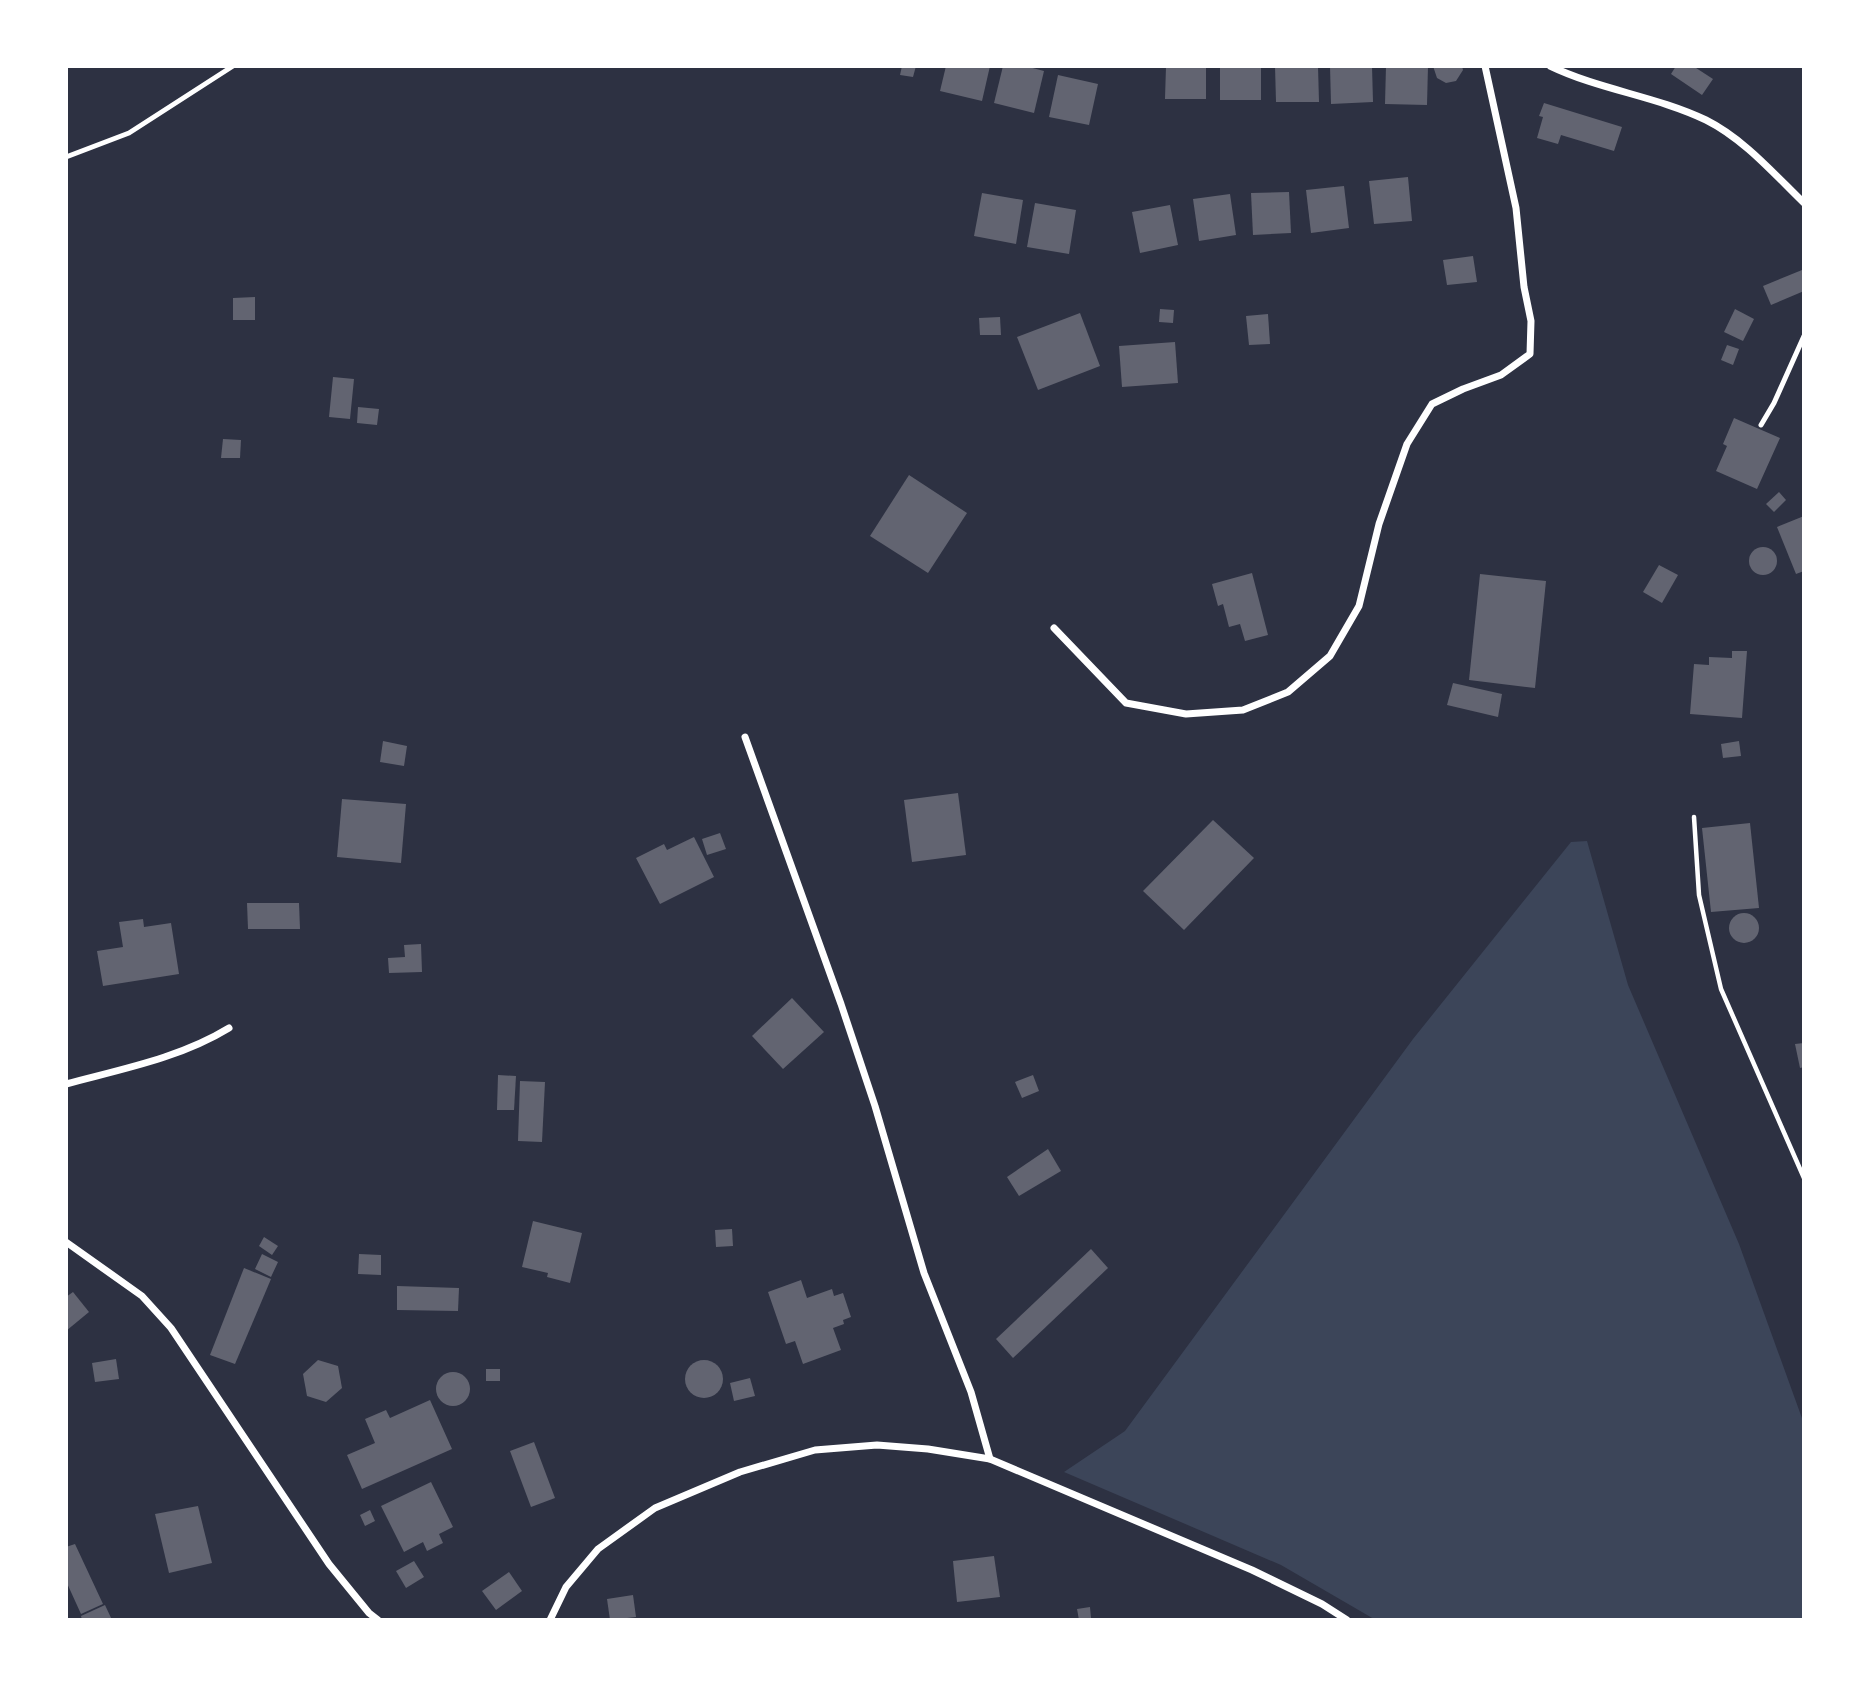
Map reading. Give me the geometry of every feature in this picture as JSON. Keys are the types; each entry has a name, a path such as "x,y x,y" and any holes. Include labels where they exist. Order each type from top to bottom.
{"street":[{"path":"1054,628 1126,703 1186,714 1243,710 1289,692 1330,656 1359,606 1379,524 1407,444 1432,404 1501,375 1530,354 1531,321 1524,287 1516,208 1485,66"},
{"path":"1549,66 1596,85 1668,106 1709,122 1745,147 1804,203"},
{"path":"745,737 841,1004 875,1106 924,1273 971,1391 990,1459"},
{"path":"66,1084 175,1055 211,1040 229,1028"},
{"path":"66,1242 142,1296 171,1328 329,1564 369,1613 378,1619"},
{"path":"550,1619 566,1587 598,1549 655,1507 740,1472 815,1450 877,1445 928,1449 990,1459 1252,1570 1347,1619"}],"lane":[{"path":"66,157 129,133 233,66"},
{"path":"1761,425 1778,395 1804,336"}],"path":[{"path":"1694,817 1699,895 1721,989 1804,1178"}],"shaded area":[{"path":"1587,841 1628,985 1739,1244 1803,1421 1803,1619 1374,1619 1281,1565 1064,1472 1125,1431 1413,1039 1571,842"}],"building":[{"path":"902,66 916,66 913,77 900,75"},
{"path":"946,66 990,66 982,101 940,91"},
{"path":"1003,66 1025,66 1044,71 1034,113 994,103"},
{"path":"1166,66 1206,66 1206,99 1165,99"},
{"path":"1220,66 1261,66 1261,100 1220,100"},
{"path":"1275,66 1318,66 1319,102 1276,102"},
{"path":"1330,66 1372,66 1373,102 1331,104"},
{"path":"1386,66 1428,66 1427,105 1385,104"},
{"path":"1433,66 1462,66 1463,70 1456,81 1446,83 1437,78"},
{"path":"1676,66 1693,66 1713,79 1702,95 1671,74"},
{"path":"1058,75 1098,84 1089,125 1049,117"},
{"path":"1544,103 1622,127 1614,151 1561,135 1558,144 1537,138 1543,117 1539,116"},
{"path":"1408,177 1412,221 1374,224 1369,181"},
{"path":"1344,186 1349,228 1311,233 1306,190"},
{"path":"1289,192 1291,233 1253,235 1251,193"},
{"path":"982,193 1023,200 1016,244 974,236"},
{"path":"1230,194 1236,235 1199,241 1193,199"},
{"path":"1035,203 1076,210 1069,254 1027,247"},
{"path":"1170,205 1178,245 1140,253 1132,212"},
{"path":"1473,256 1477,282 1447,285 1443,260"},
{"path":"1802,270 1804,291 1771,305 1763,286"},
{"path":"255,297 255,320 233,320 233,298"},
{"path":"1160,309 1174,310 1173,323 1159,322"},
{"path":"1735,309 1754,319 1743,341 1724,332"},
{"path":"1080,313 1100,366 1038,390 1017,337"},
{"path":"1268,314 1270,344 1249,345 1246,316"},
{"path":"1000,317 1001,335 980,335 979,318"},
{"path":"1175,342 1178,383 1122,387 1119,346"},
{"path":"1727,345 1739,349 1733,365 1721,360"},
{"path":"333,377 354,379 350,419 329,417"},
{"path":"358,407 379,409 377,425 357,423"},
{"path":"1734,418 1780,438 1757,489 1716,471 1727,446 1723,444"},
{"path":"223,439 241,440 240,458 221,458"},
{"path":"909,475 967,513 928,573 870,536"},
{"path":"1779,492 1786,500 1774,512 1766,504"},
{"path":"1804,516 1804,571 1796,574 1777,527"},
{"path":"1763,547 1773,551 1777,561 1773,571 1763,575 1753,571 1749,561 1753,551"},
{"path":"1659,565 1678,575 1662,603 1643,592"},
{"path":"1252,573 1268,635 1245,641 1240,624 1229,627 1223,604 1218,606 1212,584"},
{"path":"1480,574 1546,581 1535,688 1469,680"},
{"path":"1732,651 1747,651 1742,718 1690,714 1694,664 1709,665 1709,657 1732,658"},
{"path":"1453,683 1502,694 1498,717 1447,705"},
{"path":"383,741 407,746 404,766 380,762"},
{"path":"1739,741 1741,756 1723,758 1721,744"},
{"path":"958,793 966,855 912,862 904,800"},
{"path":"342,799 406,804 401,863 337,857"},
{"path":"1213,820 1254,858 1184,930 1143,891"},
{"path":"1750,823 1759,908 1711,912 1702,828"},
{"path":"720,833 726,849 707,855 702,839"},
{"path":"694,837 714,877 660,904 636,858 664,844 667,850"},
{"path":"247,903 299,903 300,929 248,929"},
{"path":"1744,913 1755,917 1759,928 1755,939 1744,943 1733,939 1729,928 1733,917"},
{"path":"143,919 144,927 171,923 179,974 103,986 97,951 123,947 119,922"},
{"path":"421,944 422,972 389,973 388,958 405,957 404,945"},
{"path":"792,998 824,1032 783,1069 752,1036"},
{"path":"1804,1043 1804,1067 1800,1068 1795,1044"},
{"path":"498,1075 516,1076 514,1110 497,1110"},
{"path":"1033,1075 1039,1091 1022,1098 1015,1082"},
{"path":"520,1081 545,1082 542,1142 518,1141"},
{"path":"1048,1149 1061,1171 1019,1196 1007,1177"},
{"path":"533,1221 582,1233 570,1283 547,1277 548,1273 522,1267"},
{"path":"732,1229 733,1246 716,1247 715,1230"},
{"path":"264,1237 278,1246 272,1255 259,1246"},
{"path":"1091,1249 1108,1268 1013,1358 996,1339"},
{"path":"262,1254 278,1262 271,1277 255,1269"},
{"path":"359,1254 381,1255 381,1275 358,1274"},
{"path":"244,1268 271,1279 235,1364 210,1355"},
{"path":"801,1280 807,1298 832,1289 834,1296 843,1293 851,1317 843,1320 844,1324 833,1328 841,1350 803,1364 795,1341 786,1344 768,1292"},
{"path":"397,1286 459,1288 458,1311 397,1310"},
{"path":"73,1292 89,1312 66,1331 66,1297"},
{"path":"116,1359 119,1379 95,1382 92,1363"},
{"path":"318,1360 338,1366 342,1388 326,1402 307,1396 303,1374"},
{"path":"704,1360 718,1365 723,1379 718,1393 704,1398 690,1393 685,1379 690,1365"},
{"path":"486,1369 500,1369 500,1381 486,1381"},
{"path":"453,1372 465,1377 470,1389 465,1401 453,1406 441,1401 436,1389 441,1377"},
{"path":"750,1378 755,1396 734,1401 730,1383"},
{"path":"430,1400 452,1449 362,1489 347,1455 375,1443 365,1419 386,1410 390,1418"},
{"path":"534,1442 555,1498 531,1507 510,1451"},
{"path":"431,1482 453,1527 439,1534 443,1543 427,1551 423,1542 404,1552 381,1506"},
{"path":"198,1506 212,1563 169,1573 155,1514"},
{"path":"370,1510 375,1521 365,1526 360,1515"},
{"path":"75,1544 103,1604 81,1614 66,1581 66,1547"},
{"path":"994,1556 1000,1597 957,1602 953,1561"},
{"path":"414,1561 424,1577 406,1588 396,1571"},
{"path":"509,1572 522,1591 496,1610 482,1591"},
{"path":"633,1595 636,1617 610,1620 607,1599"},
{"path":"105,1605 112,1620 82,1620 81,1616"},
{"path":"1090,1607 1091,1618 1079,1620 1077,1609"}]}
